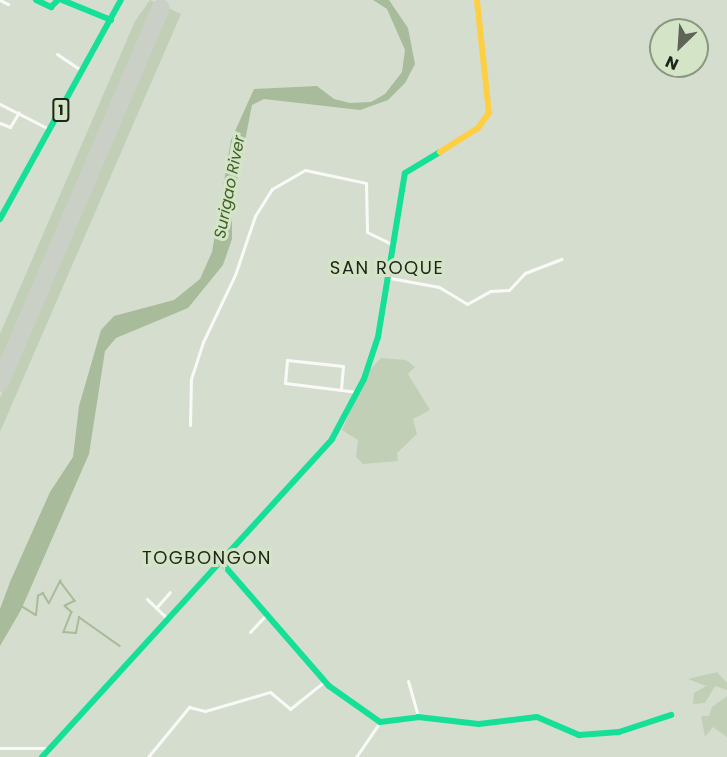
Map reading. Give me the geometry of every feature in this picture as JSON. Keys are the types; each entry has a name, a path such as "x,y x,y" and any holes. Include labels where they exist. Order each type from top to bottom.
{"main road":[{"path":"36,0 51,7 60,0 111,20"},
{"name":"1","path":"0,219 121,0"},
{"path":"42,757 317,461 357,392 378,338 390,278 397,200 405,173 478,128 489,113 477,0"},
{"path":"222,563 246,586 265,616 325,681 350,705 380,722 418,717 479,723 537,717 579,735 619,732 671,715"}],"street":[{"path":"0,0 7,2"},
{"path":"57,54 83,71"},
{"path":"0,104 50,129"},
{"path":"0,123 10,126 19,112"},
{"path":"190,425 196,363 255,216 272,189 305,170 366,183 367,232 394,245"},
{"path":"390,278 442,288 467,304 490,291 509,290 525,273 561,259"},
{"path":"341,389 344,366 287,360 285,383 357,392"},
{"path":"156,608 170,591"},
{"path":"147,599 169,620"},
{"path":"250,632 265,616"},
{"path":"148,757 189,707 206,711 270,692 290,709 325,681"},
{"path":"408,681 418,717"},
{"path":"356,757 380,722"},
{"path":"0,747 50,748"}],"shaded area":[{"path":"150,0 181,14 0,432 0,398 169,11 153,5 0,361 0,334 135,21"},
{"path":"381,358 406,360 415,367 408,374 430,410 413,419 417,434 397,453 398,461 363,464 356,457 358,440 342,430 368,372"},
{"path":"717,672 727,683 727,690 715,686 705,703 693,704 694,693 706,686 688,679"},
{"path":"727,696 727,737 713,727 705,737 701,716 709,716 712,707"}],"water":[{"name":"Surigao River","path":"373,0 389,0 408,28 415,64 405,83 388,100 360,110 264,99 252,105 232,207 232,239 223,265 188,308 116,338 105,351 89,454 21,610 0,646 0,609 10,582 50,492 73,457 79,406 101,330 114,316 174,300 200,279 212,252 231,140 254,89 317,86 334,99 350,103 371,102 385,94 402,72 405,50 387,9"}],"waterway":[{"path":"23,607 36,615 38,596 43,593 49,603 60,581 75,601 65,606 72,612 64,632 76,633 79,617 120,646"}],"runway":[{"path":"0,383 161,8"}],"traffic: fast":[{"path":"36,0 51,7 58,0"},
{"path":"62,0 111,20"},
{"path":"0,219 121,0"},
{"path":"42,757 332,439 364,379 378,337 405,173 440,152"},
{"path":"222,563 329,686 380,722 418,717 479,724 537,717 579,735 619,732 671,715"}],"traffic: slow":[{"path":"440,152 478,128 489,113 477,0"}],"district":[{"name":"SAN ROQUE","path":"387,268"},
{"name":"TOGBONGON","path":"207,558"}]}
